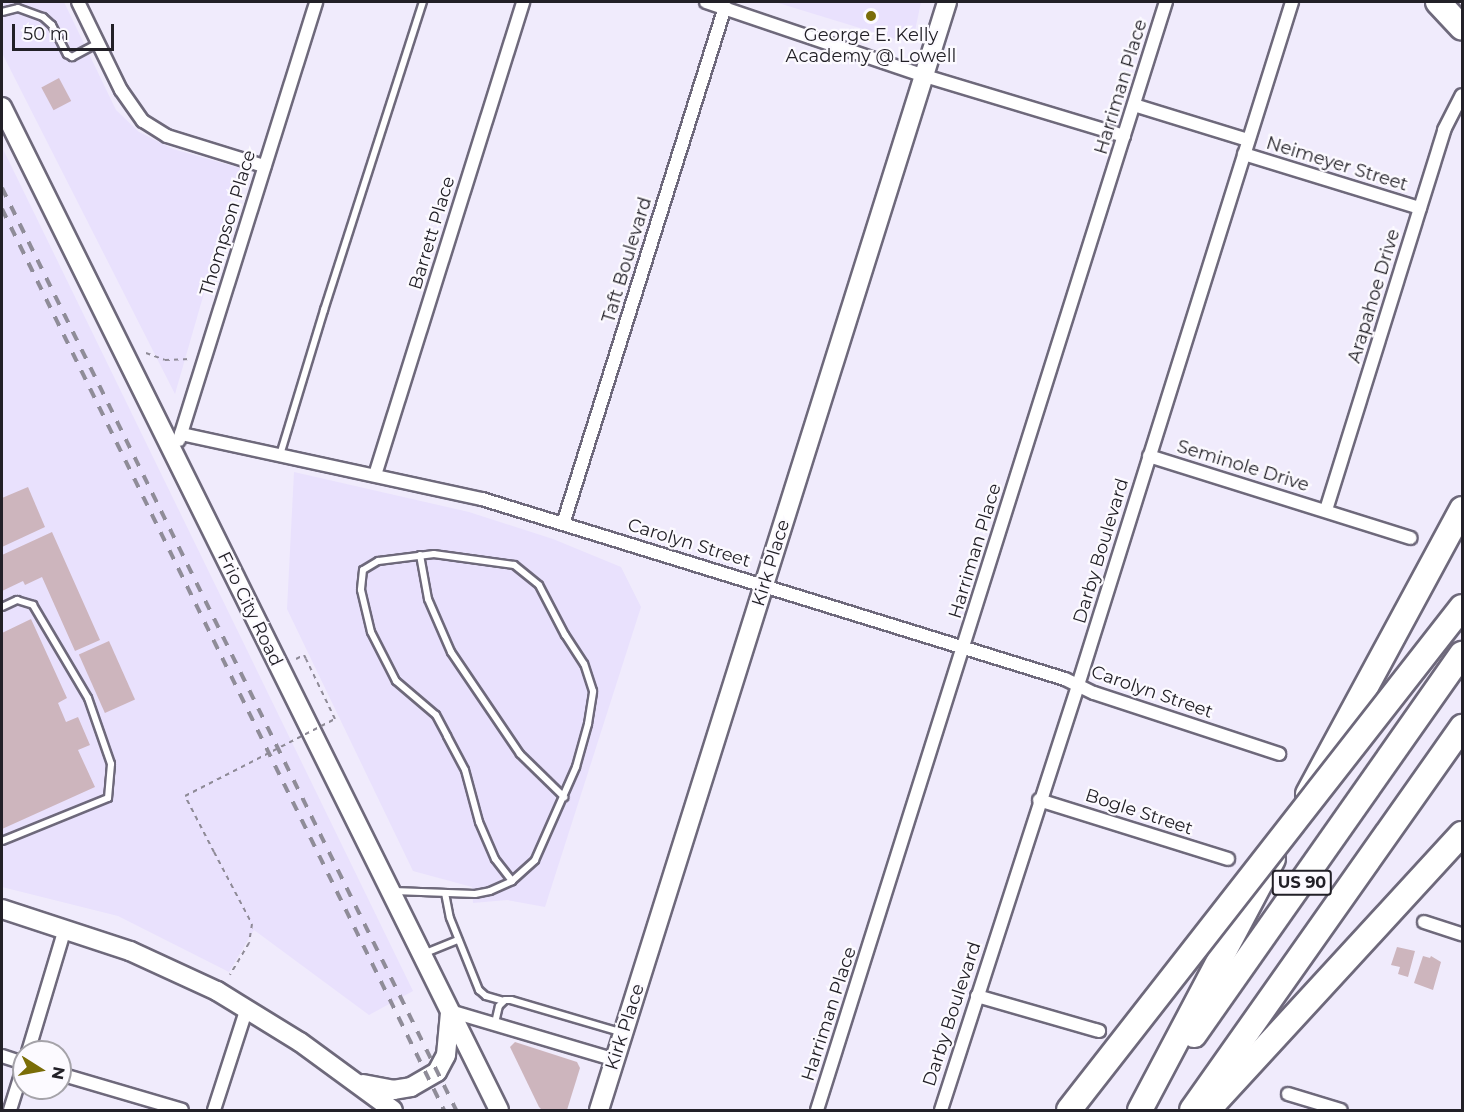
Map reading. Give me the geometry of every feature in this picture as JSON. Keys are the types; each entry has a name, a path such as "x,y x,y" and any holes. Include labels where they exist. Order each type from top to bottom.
{"highway":[{"path":"1438,2 1462,28"},
{"path":"1140,1110 1462,509"},
{"path":"1070,1110 1462,607"},
{"name":"US 90","path":"1140,1110 1462,654"},
{"name":"US 90","path":"1192,1110 1462,727"},
{"path":"1208,1110 1462,834"}],"main road":[{"name":"Kirk Place","path":"599,1110 946,6"},
{"name":"Frio City Road","path":"2,107 499,1110"},
{"path":"2,909 130,951 177,971 247,1008 358,1083 393,1110"},
{"path":"358,1083 393,1090 411,1087 437,1072 446,1055 450,1011"}],"street":[{"path":"78,2 131,106 153,130 264,166"},
{"name":"Thompson Place","path":"174,455 315,2"},
{"name":"Barrett Place","path":"375,475 523,2"},
{"path":"706,2 925,75 1124,136"},
{"name":"Harriman Place","path":"818,1110 1166,2"},
{"name":"Darby Boulevard","path":"941,1110 1039,800 1078,685 1292,2"},
{"name":"Taft Boulevard","path":"563,524 725,7"},
{"name":"Arapahoe Drive","path":"1326,510 1444,130 1462,95"},
{"name":"Neimeyer Street","path":"1134,105 1248,140"},
{"name":"Neimeyer Street","path":"1244,154 1420,208"},
{"name":"Carolyn Street","path":"181,434 482,499 1065,679 1094,693 1279,754"},
{"name":"Seminole Drive","path":"1149,456 1410,538"},
{"name":"Bogle Street","path":"1039,800 1228,859"},
{"path":"1424,922 1462,934"},
{"path":"32,1040 66,929"},
{"path":"977,996 1099,1031"},
{"path":"214,1110 247,1008"},
{"path":"450,1011 615,1060"},
{"path":"72,1078 182,1110"},
{"path":"1288,1094 1320,1107 1341,1110"}],"lane":[{"path":"280,455 327,300 423,2"},
{"path":"2,12 18,8 43,17 52,25 67,54 72,57 98,43"},
{"path":"390,891 475,894 490,891 512,881 535,860 564,796 588,724 593,691 584,664 539,585 514,566 457,555 420,555 378,561 363,570 361,590 371,632 396,681 435,716 447,736 465,770 479,822 495,859 512,881"},
{"path":"420,555 428,599 451,652 520,754 564,796"},
{"path":"2,607 17,600 33,605 88,698 111,764 108,798 2,841"},
{"path":"445,893 458,940 479,990 486,996 503,1001 517,1001 624,1033"},
{"path":"422,955 458,940"},
{"path":"495,1023 503,1001"}],"path":[{"path":"146,353 165,360 191,359"},
{"path":"230,975 249,943 252,924 185,795 335,719 306,658 304,655 296,659"}],"shaded area":[{"path":"2,2 64,2 116,110 139,132 173,149 240,168 175,394 2,53"},
{"name":"George E. Kelly Academy @ Lowell","path":"775,2 921,2 915,31 899,40"},
{"path":"2,147 413,991 369,1015 254,930 229,972 118,916 2,887"},
{"path":"294,472 469,512 553,539 621,567 641,607 545,907 507,900 473,903 472,887 413,871 287,609"}],"building":[{"path":"59,78 71,101 54,110 41,87"},
{"path":"28,487 45,527 2,547 2,498"},
{"path":"52,532 100,640 75,651 42,577 25,585 23,581 2,591 2,555"},
{"path":"31,619 67,698 58,703 66,722 78,717 90,745 78,750 95,787 2,829 2,633"},
{"path":"109,641 135,699 105,713 79,654"},
{"path":"1397,947 1415,951 1408,977 1398,974 1400,967 1391,965"},
{"path":"1423,956 1430,958 1431,956 1441,962 1433,990 1414,983"},
{"path":"515,1042 577,1062 580,1068 567,1110 542,1110 539,1107 510,1047"}],"railway":[{"path":"2,188 456,1110"},
{"path":"2,209 444,1110"}],"place":[{"name":"George E. Kelly Academy @ Lowell","path":"871,16"}]}
